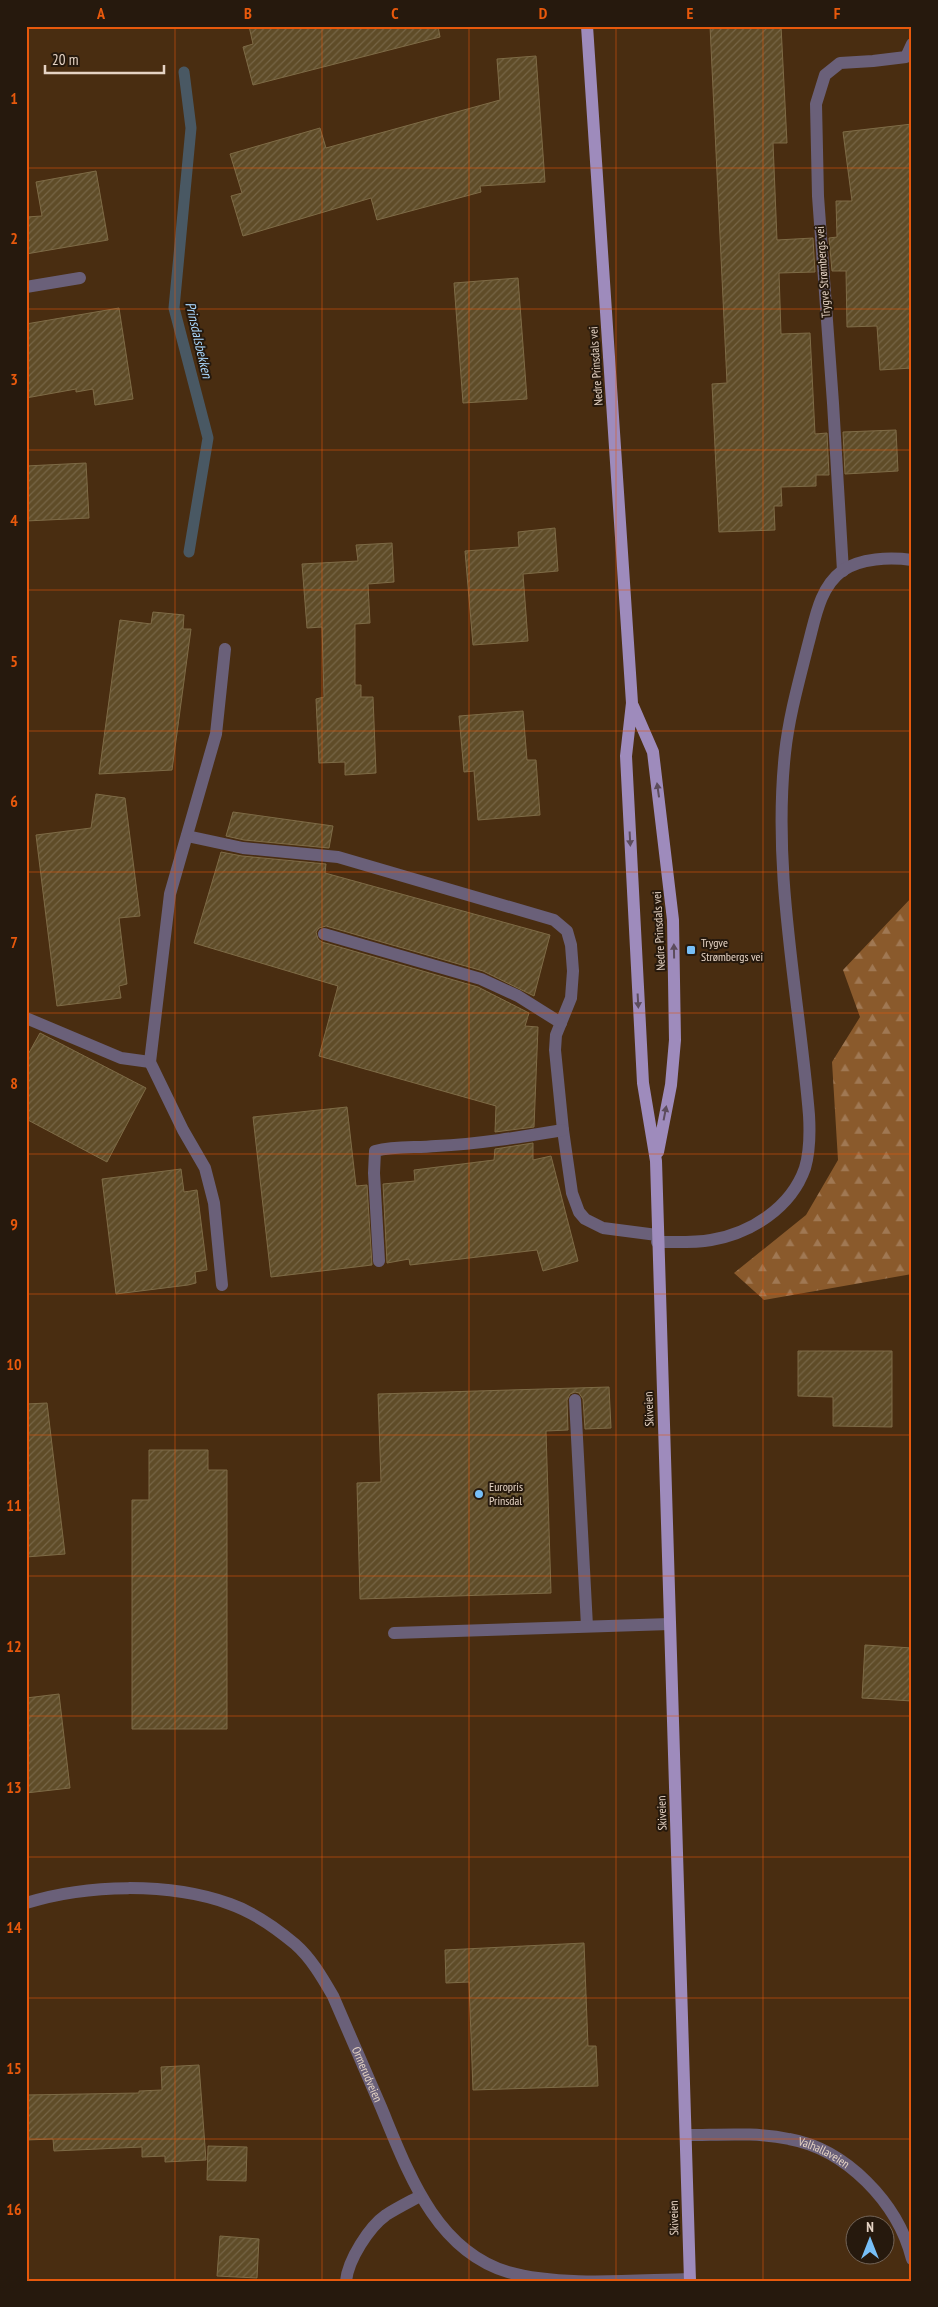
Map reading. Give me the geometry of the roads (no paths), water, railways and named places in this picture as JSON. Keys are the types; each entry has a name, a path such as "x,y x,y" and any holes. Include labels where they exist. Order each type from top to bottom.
{"main road":[{"name":"Nedre Prinsdals vei","path":"588,26 632,703 626,756 643,1083 656,1161 661,1345"},
{"name":"Nedre Prinsdals vei","path":"632,703 653,752 673,920 675,1040 671,1085 656,1161"},
{"name":"Skiveien","path":"661,1345 690,2280"}],"street":[{"name":"Trygve Strømbergs vei","path":"843,570 834,403 818,196 816,104 825,75 840,63 873,62 906,57 912,44"},
{"path":"26,288 80,278"},
{"path":"187,836 243,848 338,858 554,920 566,931 572,945 574,971 571,998 556,1035 554,1050 562,1130 572,1193 579,1212 586,1219 603,1228 657,1239 710,1240 758,1224 781,1204 798,1182 804,1168 810,1142 809,1115 782,863 782,792 785,752 793,705 824,591 843,570 878,559 912,560"},
{"path":"222,1285 214,1203 205,1168 183,1130 150,1062 170,894 216,734 225,648"},
{"path":"324,934 481,979 518,996 561,1023"},
{"path":"26,1018 121,1058 150,1062"},
{"path":"379,1261 374,1174 376,1151 394,1146 435,1146 491,1141 562,1130"},
{"path":"576,1400 587,1626"},
{"path":"394,1633 670,1624"},
{"name":"Ormerudveien","path":"26,1903 54,1894 92,1889 169,1891 230,1904 265,1922 280,1932 310,1959 333,1996 420,2196 442,2227 462,2247 473,2256 510,2272 566,2280 690,2280"},
{"name":"Valhallaveien","path":"686,2135 768,2136 790,2139 812,2145 834,2156 872,2187 900,2229 912,2259"},
{"path":"346,2281 346,2273 364,2239 385,2216 420,2196"}],"waterway":[{"name":"Prinsdalsbekken","path":"184,72 191,128 174,308 208,438 189,552"}],"place":[{"name":"Trygve Strømbergs vei","path":"691,950"},
{"name":"Europris Prinsdal","path":"479,1494"}]}
